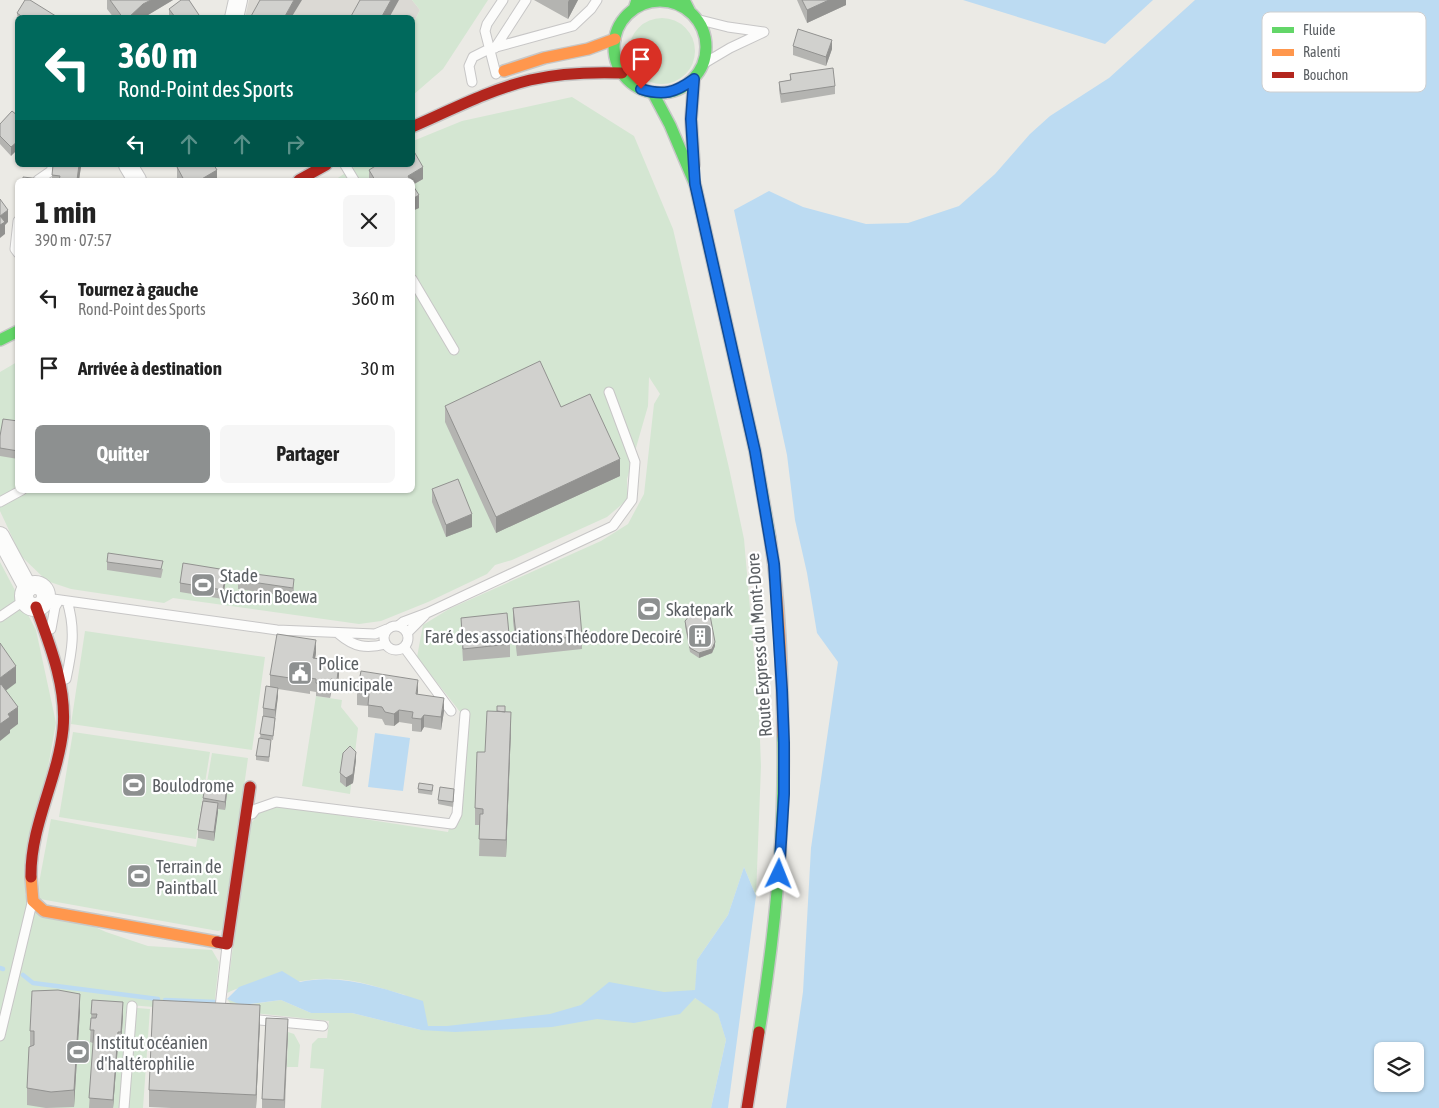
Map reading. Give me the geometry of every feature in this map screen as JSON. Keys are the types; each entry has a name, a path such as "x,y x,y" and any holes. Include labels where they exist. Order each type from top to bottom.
{"main road":[{"path":"684,0 702,29 706,41 703,64 694,79 682,88 668,93 653,93 641,89 630,82 622,73 614,51 619,27 636,4 653,2 672,3 693,15"},
{"path":"459,86 544,58 588,49 615,39"},
{"path":"415,126 464,104 520,83 566,74 590,72 622,73"},
{"name":"Route Express du Mont-Dore","path":"694,79 691,119 695,184 755,451 774,564 782,690 784,794 779,874 771,961 747,1108"},
{"name":"Route Express du Mont-Dore","path":"653,93 670,125 695,184"},
{"path":"303,178 322,167"},
{"path":"0,340 15,332"},
{"path":"43,599 49,642 62,701 63,728 54,775 34,846 31,883 33,901 44,911 227,944 250,787"}],"street":[{"path":"235,15 238,0"},
{"path":"129,167 136,178"},
{"path":"0,536 43,599"}],"lane":[{"path":"492,49 485,31 486,24 504,0"},
{"path":"526,0 492,49 484,78 469,66 473,57 492,49 572,26 591,9 596,0"},
{"path":"693,15 729,27 764,32 730,48 703,64"},
{"path":"41,178 52,171 53,167"},
{"path":"346,167 353,178"},
{"path":"415,284 454,350"},
{"path":"0,617 43,599 277,630 375,634 398,626 403,622 427,613 613,526 632,500 635,462 609,392"},
{"path":"0,502 16,493"},
{"path":"43,599 55,607 49,642"},
{"path":"43,599 70,610 73,646 62,701"},
{"path":"407,633 427,613"},
{"path":"387,629 384,636 386,644 388,648 396,650 404,647 408,640 407,633 398,626"},
{"path":"339,634 350,643 371,647 386,644"},
{"path":"404,647 451,712"},
{"path":"245,822 256,809 276,802 452,824 457,814 465,714"},
{"path":"0,1036 33,901"},
{"path":"227,944 222,984 223,1016 323,1026"},
{"path":"124,1108 132,1006"}],"shaded area":[{"path":"249,0 412,0 420,10 415,20 415,15 246,15"}],"green space":[{"path":"412,0 488,0 443,69 415,93 415,20 420,10"},
{"path":"662,18 675,21 685,28 692,38 695,51 692,64 685,74 675,81 662,84 649,81 639,74 632,64 629,51 632,38 639,28 649,21"},
{"path":"572,97 634,136 673,229 744,539 759,713 761,766 756,896 744,867 728,915 697,960 695,998 718,1013 726,1040 711,1108 321,1108 324,1069 310,1068 312,1044 318,1038 327,1038 329,1021 236,1011 227,999 244,1005 281,1000 311,1013 352,1013 421,1030 405,995 342,979 320,979 252,986 227,993 248,827 261,811 280,806 448,832 453,815 468,722 417,657 423,625 449,609 601,541 628,524 644,494 654,404 660,394 649,377 648,406 627,479 627,500 607,517 512,560 495,565 487,574 428,602 381,621 359,624 173,598 164,603 71,589 47,581 21,556 0,511 0,372 15,363 15,493 415,493 415,178 338,178 354,167 415,167 415,140 462,121"},
{"path":"0,562 36,630 56,723 25,895 106,932 148,946 212,950 219,962 214,1007 129,1005 150,1009 143,1108 0,1108"},
{"path":"85,631 265,657 252,750 71,724"},
{"path":"316,696 342,700 341,707 358,728 350,794 302,786"},
{"name":"Boulodrome","path":"73,732 210,752 196,839 59,817"},
{"name":"Terrain de Paintball","path":"212,753 248,758 224,929 218,931 40,899 39,883 51,819 196,847"},
{"path":"288,1032 294,1034 300,1045 298,1067 287,1067"}],"water":[{"path":"963,0 1153,0 1105,44"},
{"path":"1195,0 1439,0 1439,1108 786,1108 803,992 811,848 838,662 817,633 807,573 795,520 787,455 734,210 769,191 803,207 866,224 908,223 959,206 995,174 1030,134 1050,116 1109,78"},
{"path":"375,733 410,738 403,791 368,787"},
{"path":"744,867 756,896 728,1108 711,1108 726,1040 718,1014 695,998 680,1014 634,1023 597,1019 552,1027 455,1032 421,1030 352,1013 311,1013 281,1000 241,1005 227,999 239,987 282,971 300,982 331,979 347,981 378,987 423,1001 428,1026 447,1026 550,1014 581,1005 609,982 664,992 695,990 697,960 728,915"}],"building":[{"path":"25,0 30,0 54,15 20,15 17,13"},
{"path":"110,0 151,0 143,4 131,15 121,15"},
{"path":"181,0 189,0 199,15 174,15 169,9"},
{"path":"260,0 294,0 286,15 252,15"},
{"path":"360,0 391,0 383,15 352,15"},
{"path":"802,0 829,0 807,10"},
{"path":"798,29 832,40 826,57 793,46"},
{"path":"833,68 835,86 781,94 779,82 791,80 790,74"},
{"path":"12,111 15,114 15,144 11,147 0,136 0,124"},
{"path":"415,153 423,167 408,176 409,178 374,178 369,170 374,167 415,167"},
{"path":"53,167 79,167 77,178 60,178 60,176 52,175"},
{"path":"177,167 215,167 217,170 203,178 183,178"},
{"path":"415,189 419,195 415,197"},
{"path":"0,199 8,210 0,216"},
{"path":"0,216 5,222 0,225"},
{"path":"540,361 561,407 590,394 620,459 496,517 445,406"},
{"path":"3,419 15,421 15,450 0,448"},
{"path":"458,479 472,514 446,525 432,489"},
{"path":"108,553 163,561 161,569 107,562"},
{"path":"183,563 226,570 223,590 180,583"},
{"path":"239,572 294,579 293,588 238,580"},
{"path":"579,601 582,636 517,643 513,608"},
{"name":"Faré des associations Théodore Decoiré","path":"702,611 710,615 715,642 712,649 699,653 690,648 685,621 692,613"},
{"path":"507,613 510,644 463,649 461,618"},
{"name":"Police municipale","path":"277,634 316,640 313,658 339,662 337,680 331,679 330,685 316,683 316,679 310,678 310,681 270,675"},
{"path":"0,643 16,666 0,678"},
{"path":"361,671 418,680 416,694 444,698 441,717 424,715 421,719 412,718 413,712 399,710 394,714 385,712 382,707 368,705 369,694 357,692"},
{"path":"0,685 18,707 8,714 10,717 0,724"},
{"path":"266,686 278,688 275,710 263,708"},
{"path":"497,706 505,706 505,712 497,711"},
{"path":"487,711 511,712 506,840 479,839 480,814 483,814 483,809 475,808 477,752 485,752"},
{"path":"263,716 275,718 273,736 260,734"},
{"path":"259,738 271,740 269,757 256,756"},
{"path":"350,746 356,752 353,774 346,778 340,773 343,753"},
{"path":"206,781 227,785 225,802 203,798"},
{"path":"419,783 433,785 432,791 418,789"},
{"path":"440,787 454,789 453,802 438,800"},
{"path":"203,801 218,803 214,832 198,830"},
{"path":"58,990 80,994 74,1090 51,1092 27,1088 29,1047 34,1045 34,1031 30,1031 32,991"},
{"path":"92,1000 123,1002 121,1032 118,1032 113,1100 89,1098 94,1030 90,1030 91,1018 96,1018 97,1014 91,1014"},
{"path":"153,1000 260,1005 256,1095 149,1090"},
{"path":"266,1018 288,1019 284,1100 262,1099"}],"waterway":[{"path":"23,975 33,983 158,999"},
{"path":"165,1000 215,1002"}],"traffic: fast":[{"path":"634,9 637,0"},
{"path":"684,0 690,12"},
{"path":"660,1 678,5 692,15 702,29 706,47 702,65 692,79 678,89 660,93 642,89 628,79 618,65 614,47 618,29 628,15 642,5 660,1"},
{"path":"653,93 670,125 695,184 755,451 770,538"},
{"path":"0,340 15,332"},
{"path":"759,1032 778,885 781,848 783,736"}],"traffic: slow":[{"path":"504,71 544,58 588,49 615,39"},
{"path":"694,79 691,119 694,165"},
{"path":"770,538 778,612 783,736"},
{"path":"31,877 33,901 44,911 217,942"}],"traffic: jam":[{"path":"415,126 485,95 530,80 576,74 622,73"},
{"path":"303,178 322,167"},
{"path":"31,877 35,839 56,766 64,714 60,682 47,636 36,607"},
{"path":"217,942 227,944 250,787"},
{"path":"747,1108 759,1032"}],"place":[{"name":"Stade Victorin Boewa","path":"203,585"},
{"name":"Skatepark","path":"649,609"},
{"name":"Faré des associations Théodore Decoiré","path":"700,636"},
{"name":"Police municipale","path":"300,673"},
{"name":"Boulodrome","path":"134,785"},
{"name":"Terrain de Paintball","path":"139,876"},
{"name":"Institut océanien d'haltérophilie","path":"78,1052"}],"route":[{"path":"641,89 653,93 668,93 682,88 694,79 691,119 695,184 755,451 766,526 774,564 784,743 784,794 779,874"}]}
